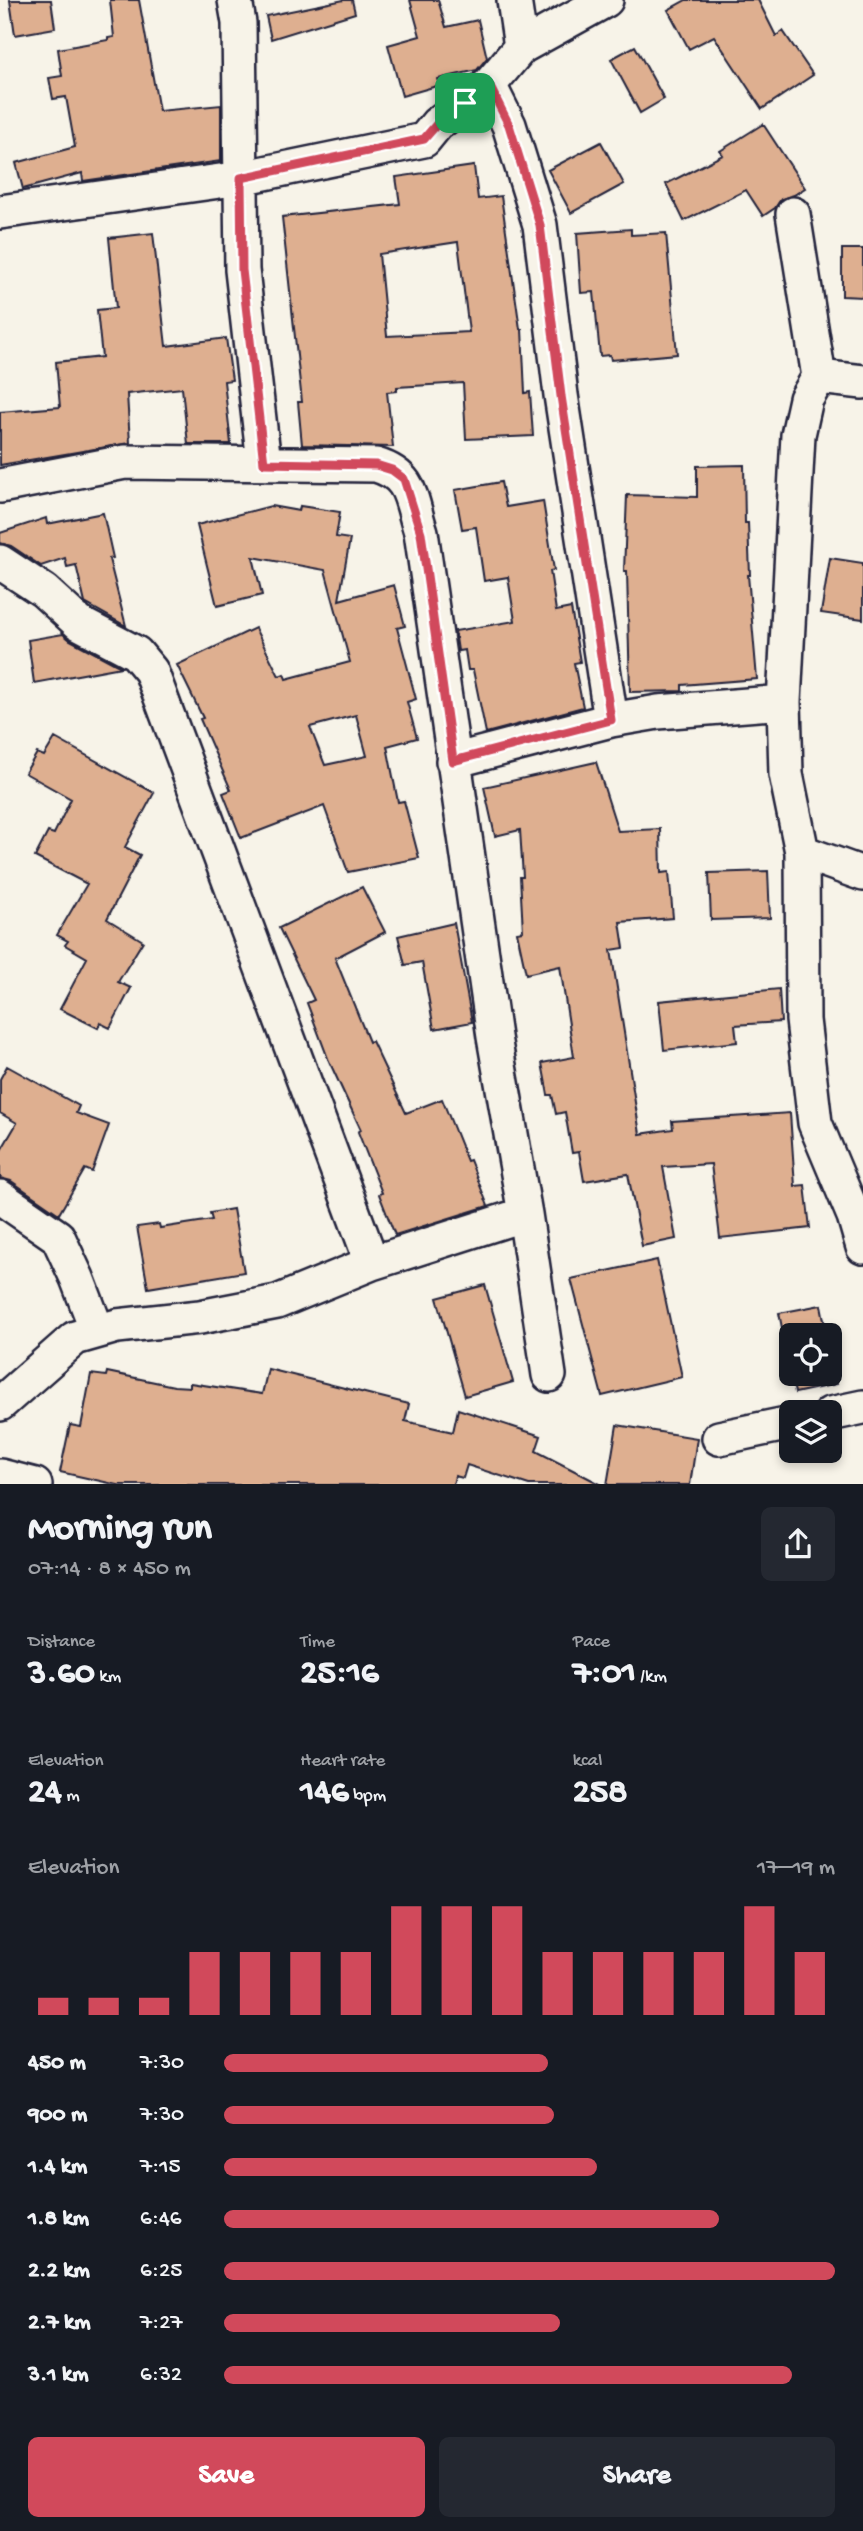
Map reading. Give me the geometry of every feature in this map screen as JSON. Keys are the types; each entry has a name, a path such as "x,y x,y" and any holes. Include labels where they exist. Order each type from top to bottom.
{"street":[{"path":"235,0 239,23 242,270 264,463"},
{"path":"514,0 521,47"},
{"path":"0,212 241,178 424,139 437,124 489,85 521,47 606,0"},
{"path":"489,85 509,125 540,225 561,396 611,720"},
{"path":"793,214 819,377 806,399 798,435 784,702 786,774 802,852 803,1020 815,1123 863,1247"},
{"path":"819,377 863,382"},
{"path":"0,486 125,461 376,465 392,470 404,479 421,533 494,1037 525,1214 549,1375"},
{"path":"0,562 44,591 79,623 136,653 151,671 372,1263"},
{"path":"453,761 611,720 658,712 784,702"},
{"path":"802,852 863,874"},
{"path":"0,1197 58,1237 97,1330"},
{"path":"0,1404 75,1338 97,1330 200,1317 278,1303 372,1263 525,1214"},
{"path":"842,1411 863,1407"},
{"path":"719,1438 779,1426"},
{"path":"0,1476 31,1484"}],"building":[{"path":"10,0 51,0 55,28 15,35"},
{"path":"110,0 139,0 159,111 221,105 221,161 83,181 82,173 23,189 16,163 75,147 66,97 53,99 49,78 62,76 58,49 114,37"},
{"path":"352,0 355,13 271,39 266,16"},
{"path":"410,0 438,0 446,27 478,20 487,58 477,70 438,79 440,85 402,96 388,45 420,36"},
{"path":"686,0 758,0 776,36 783,31 813,75 762,109 714,36 689,49 668,10"},
{"path":"635,46 664,99 640,113 611,59"},
{"path":"763,124 805,188 781,199 775,208 763,216 746,190 684,221 666,184 723,155 720,151"},
{"path":"601,142 624,184 571,213 548,170"},
{"path":"474,166 478,199 501,196 522,329 525,393 530,392 533,436 466,439 463,383 397,387 397,391 387,392 393,447 302,445 298,402 302,402 282,217 400,204 396,177","holes":["458,242 469,332 387,336 379,254"]},
{"path":"631,229 631,235 666,233 677,354 611,360 610,355 600,356 594,292 581,293 577,233"},
{"path":"153,233 166,346 226,338 232,380 224,381 231,444 188,444 182,388 127,394 130,443 0,465 0,412 60,407 56,362 102,357 97,310 116,308 109,238"},
{"path":"842,249 863,249 863,297 842,296"},
{"path":"744,465 748,575 757,679 682,685 682,691 630,692 627,571 624,571 627,495 697,497 697,466"},
{"path":"501,482 506,507 543,501 554,570 550,571 556,611 571,608 580,662 574,663 583,707 486,733 473,670 468,670 465,650 458,651 455,631 515,621 508,577 484,581 476,527 462,529 455,490"},
{"path":"271,506 299,511 300,506 340,512 336,537 350,539 339,600 394,585 405,626 397,628 416,699 407,702 417,738 387,746 398,802 404,801 419,858 348,872 324,806 241,838 223,793 231,790 200,719 203,718 177,665 255,628 279,676 284,674 286,679 350,662 325,570 253,557 262,595 217,606 197,525","holes":["356,715 367,756 325,765 310,727"]},
{"path":"103,513 113,558 109,559 126,626 85,603 76,565 67,567 65,558 41,566 11,546 0,543 0,533 46,518 47,524"},
{"path":"830,558 863,563 863,619 821,613"},
{"path":"63,634 121,667 34,683 28,640"},
{"path":"55,738 154,793 125,847 140,855 107,919 143,941 118,982 131,988 110,1028 100,1023 98,1028 60,1009 87,958 65,945 68,941 57,935 87,884 35,857 48,832 54,834 71,799 25,773 37,753 44,756"},
{"path":"596,762 618,831 660,829 661,873 669,872 673,918 620,922 624,948 611,950 640,1134 673,1129 672,1121 790,1113 795,1186 805,1185 810,1228 720,1238 711,1164 663,1167 676,1239 642,1246 628,1174 584,1181 579,1152 572,1153 565,1112 556,1114 552,1095 548,1095 542,1063 574,1057 560,966 526,974 517,932 523,931 520,830 495,836 484,787"},
{"path":"768,871 770,918 711,920 709,873"},
{"path":"362,887 385,932 335,958 369,1042 372,1041 406,1113 442,1099 488,1206 395,1235 358,1132 361,1130 329,1061 307,1003 314,1000 279,928"},
{"path":"454,923 472,1022 434,1029 422,962 405,965 398,936"},
{"path":"779,989 781,1022 735,1025 737,1042 664,1050 659,1001"},
{"path":"7,1066 79,1106 76,1113 109,1125 92,1172 85,1169 59,1214 11,1181 0,1178 0,1152 17,1123 0,1113 0,1079"},
{"path":"233,1209 244,1272 148,1288 137,1227 159,1224 160,1228 212,1220 210,1213"},
{"path":"657,1260 682,1377 602,1396 571,1279"},
{"path":"485,1285 513,1382 465,1396 437,1298"},
{"path":"821,1305 825,1323 781,1323 779,1313"},
{"path":"268,1369 409,1404 405,1421 453,1432 458,1409 541,1436 536,1451 600,1484 526,1484 467,1465 463,1478 455,1476 453,1484 114,1484 60,1472 70,1425 81,1427 91,1374 106,1376 107,1372 174,1386 190,1387 190,1383 262,1394"},
{"path":"794,1386 828,1386 795,1393"},
{"path":"617,1425 697,1438 690,1484 607,1484"}],"route":[{"path":"489,85 509,125 540,225 561,396 611,720 453,761 421,533 404,479 392,470 376,465 264,463 242,270 241,178 424,139 437,124 465,103 489,85"}]}
